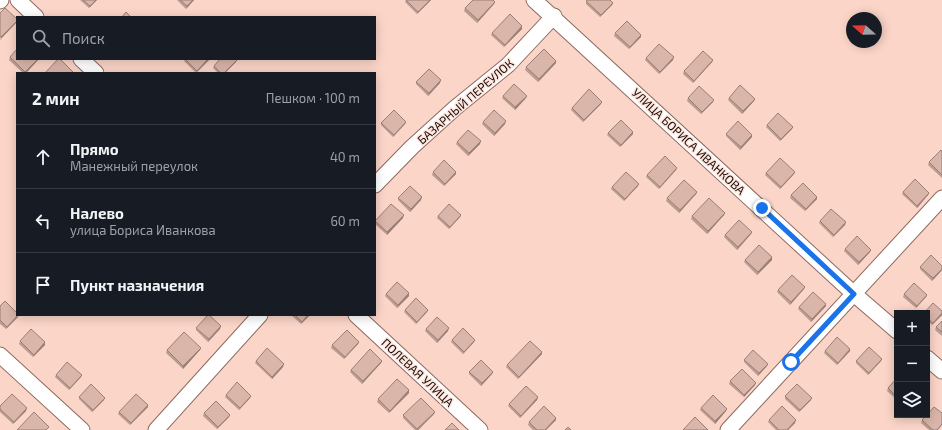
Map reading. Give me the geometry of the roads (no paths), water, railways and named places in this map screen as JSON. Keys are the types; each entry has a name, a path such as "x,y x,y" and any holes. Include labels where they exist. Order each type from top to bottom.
{"street":[{"path":"18,0 35,16"},
{"name":"БАЗАРНЫЙ ПЕРЕУЛОК","path":"376,184 412,147 455,108 508,65 545,6"},
{"name":"УЛИЦА БОРИСА ИВАНКОВА","path":"545,6 854,294 894,328"},
{"path":"83,60 95,72"},
{"path":"728,430 942,198"},
{"path":"156,430 259,316"},
{"name":"ПОЛЕВАЯ УЛИЦА","path":"357,316 480,430"},
{"path":"0,355 82,430"},
{"path":"930,361 942,371"}]}
